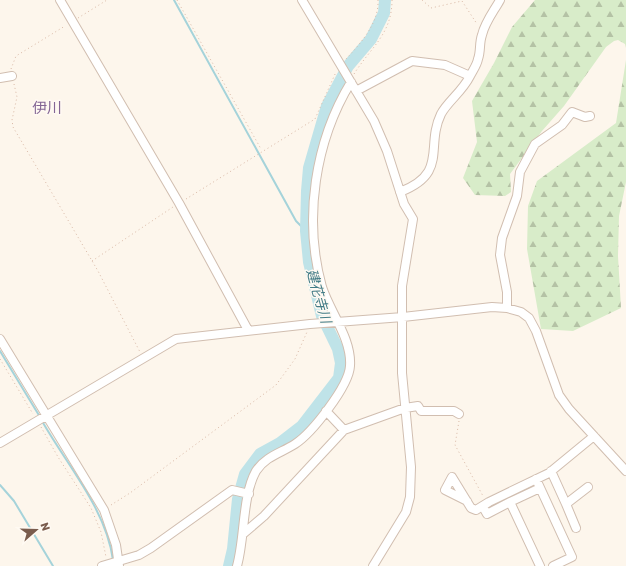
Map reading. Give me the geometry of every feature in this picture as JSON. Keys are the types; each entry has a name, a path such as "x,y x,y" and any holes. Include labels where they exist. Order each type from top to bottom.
{"street":[{"path":"60,0 179,203 248,330"},
{"path":"302,0 374,121 387,151 400,192 413,219 402,286 402,373 411,467 410,497 406,512 372,566"},
{"path":"400,192 415,184 429,170 434,160 436,131 440,115 445,107 460,92 470,76 478,59 483,30 500,0"},
{"path":"356,91 412,61 445,65 470,76"},
{"path":"0,78 12,76"},
{"path":"237,566 249,494 257,471 272,455 295,445 307,436 343,388 350,367 349,354 322,287 316,257 314,230 315,196 320,157 328,128 340,99 351,82"},
{"path":"507,308 507,292 500,255 502,238 516,196 520,172 536,144 562,125 572,112 585,117 590,116"},
{"path":"0,443 176,339 248,330 403,317 492,307 507,308 520,312 533,324 559,395 626,471"},
{"path":"0,339 104,510 116,545 119,564"},
{"path":"243,534 264,516 344,430 405,408 418,406 422,411 454,411 459,414"},
{"path":"326,411 344,430"},
{"path":"467,502 471,508 476,510 485,506 489,502 551,471 594,436"},
{"path":"551,471 576,528"},
{"path":"536,479 572,558 553,566"},
{"path":"566,504 588,487"},
{"path":"485,506 487,514 540,488"},
{"path":"104,565 119,564 151,548 232,490 249,494"},
{"path":"510,502 540,566"}],"path":[{"path":"107,0 16,56 10,72 17,97 12,120 13,127 92,261 143,358"},
{"path":"177,0 262,150"},
{"path":"92,261 262,150 315,119 331,80 354,50 376,17 378,0"},
{"path":"351,82 358,66 386,30 391,19 392,0"},
{"path":"422,0 431,8 462,1 480,28 483,30"},
{"path":"104,510 130,493 276,385 287,372 295,359 303,344 310,324"},
{"path":"0,359 58,457 91,508 101,532 104,565"},
{"path":"459,414 455,445 485,499 485,506"}],"green space":[{"path":"535,0 626,0 626,48 625,44 618,40 606,47 564,106 542,131 510,174 511,192 505,196 475,195 463,178 477,142 472,101 494,63 512,27"},
{"path":"626,60 626,182 619,216 618,256 621,308 573,331 541,329 527,249 528,206 537,181 616,123"}],"waterway":[{"path":"174,0 296,221 306,231"},
{"name":"建花寺川","path":"229,566 233,549 238,499 245,474 260,454 280,443 302,426 339,378 341,363 338,349 322,316 309,262 306,231 309,168 327,106 348,66 371,39 384,13 385,0"},
{"path":"0,351 40,417"},
{"path":"42,421 94,505 109,541 113,560"},
{"path":"0,485 14,501 53,566"}],"district":[{"name":"伊川","path":"47,108"}]}
